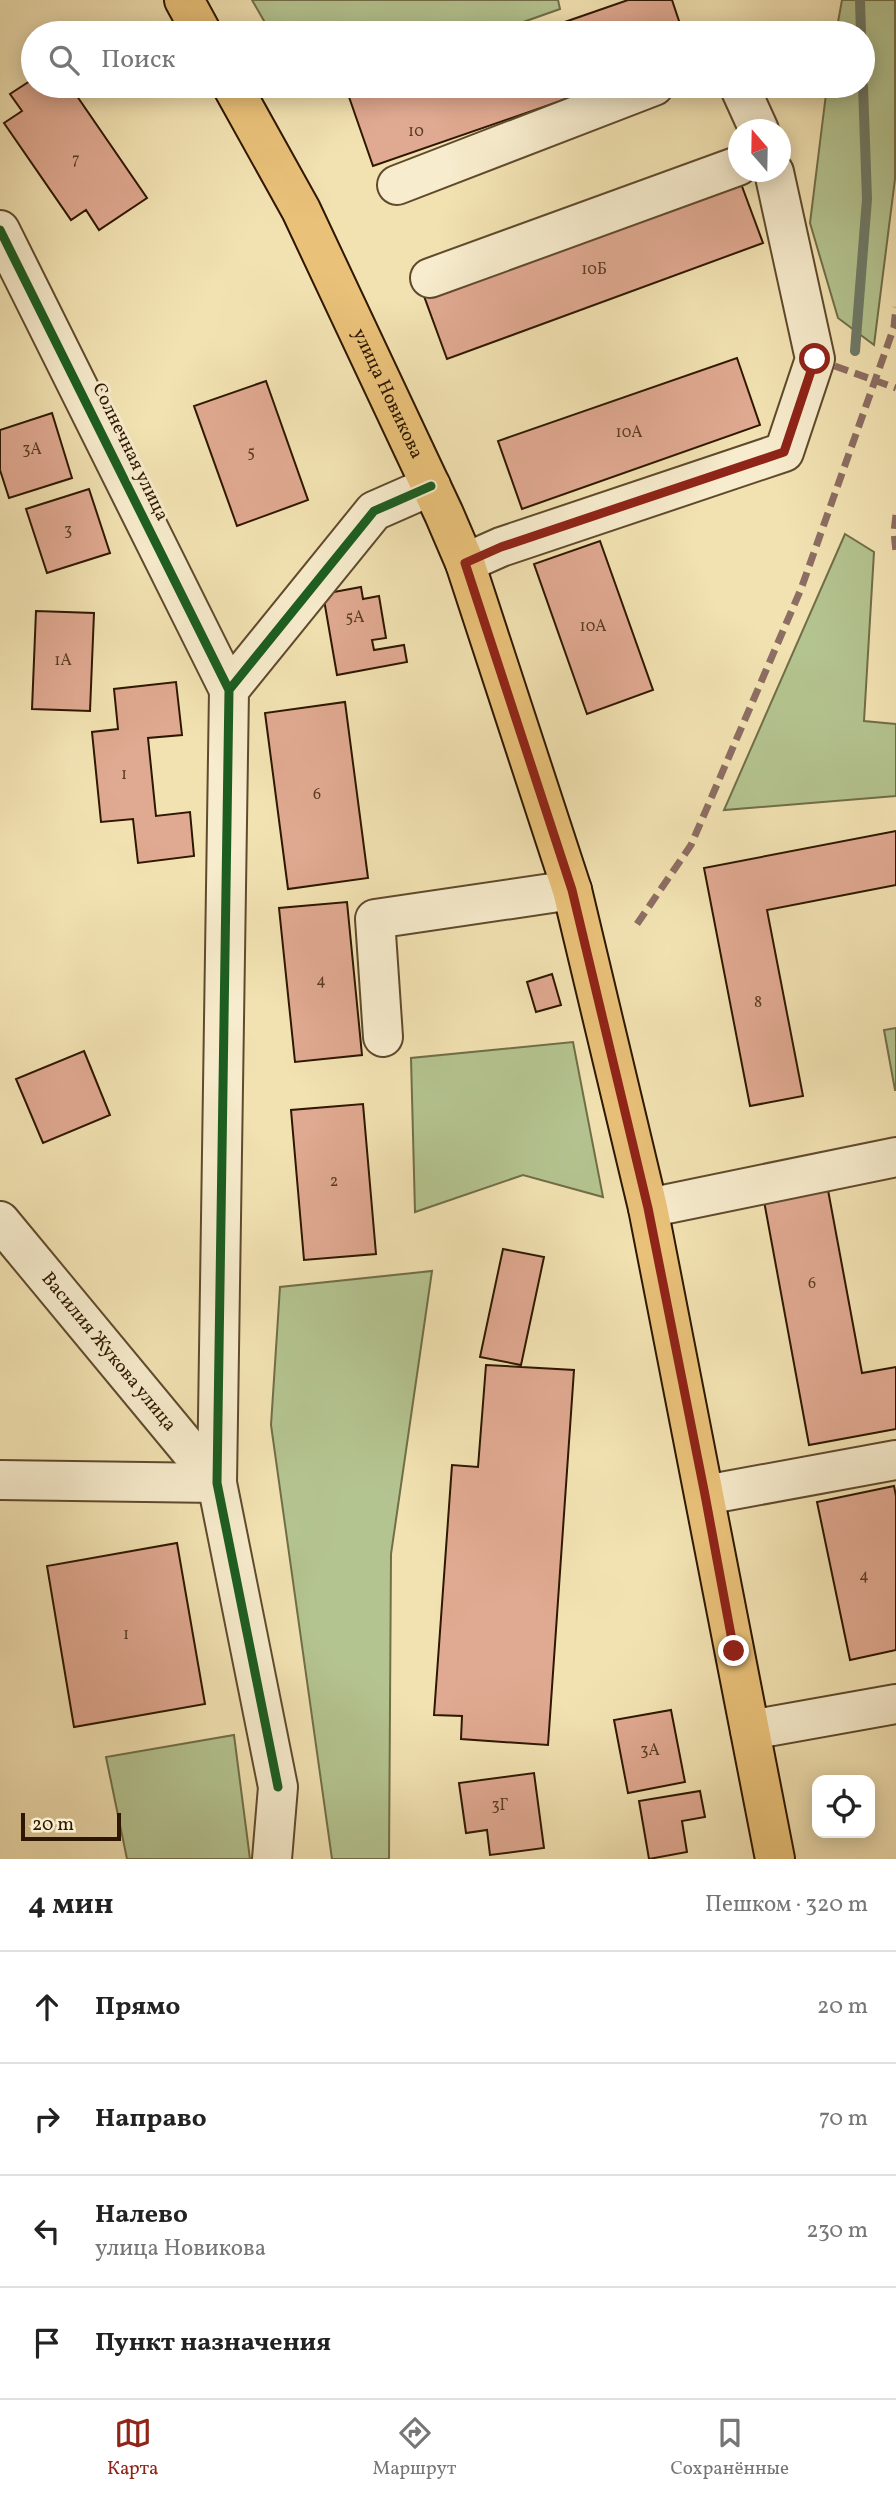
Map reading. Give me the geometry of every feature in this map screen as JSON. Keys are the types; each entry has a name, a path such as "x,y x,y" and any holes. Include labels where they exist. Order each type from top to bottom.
{"main road":[{"path":"184,0 195,21"},
{"name":"улица Новикова","path":"239,98 301,210 465,563 572,890 648,1208 775,1859"}],"street":[{"path":"397,185 623,98"},
{"path":"744,98 754,119"},
{"path":"430,278 728,170"},
{"path":"465,563 501,547 784,452 815,359 776,182"},
{"name":"Солнечная улица","path":"0,230 229,690"},
{"path":"272,1859 278,1787 217,1483 229,690 374,511 431,486"},
{"path":"383,1037 375,919 572,890"},
{"path":"648,1208 896,1157"},
{"name":"Василия Жукова улица","path":"0,1221 217,1483"},
{"path":"705,1495 896,1460"},
{"path":"0,1480 217,1483"},
{"path":"750,1730 896,1704"}],"green space":[{"path":"252,0 558,0 560,9 526,21 264,21"},
{"path":"842,0 895,0 895,179 874,345 838,318 810,223 826,98 875,98 875,21 838,21"},
{"path":"845,534 874,552 864,721 896,724 896,796 724,810"},
{"path":"896,1028 896,1090 895,1090 884,1030"},
{"path":"573,1042 603,1197 523,1175 415,1212 411,1058"},
{"path":"432,1271 391,1554 389,1859 332,1859 271,1425 280,1287"},
{"path":"234,1735 250,1859 127,1859 106,1757"}],"building":[{"path":"628,0 672,0 679,21 568,21"},
{"path":"21,87 21,98 78,98 147,198 99,230 86,210 71,220 4,123 22,111 10,94"},
{"path":"349,98 569,98 373,166"},
{"path":"737,182 740,182 763,243 447,359 424,296"},
{"path":"737,358 760,425 522,509 498,441"},
{"path":"266,381 308,500 237,526 194,406"},
{"path":"52,413 72,478 9,498 0,470 0,430"},
{"path":"89,489 110,553 47,573 26,509"},
{"path":"600,541 653,690 587,714 534,564"},
{"path":"361,587 363,599 379,596 386,638 372,640 374,650 404,645 407,662 337,675 323,594"},
{"path":"36,611 94,613 90,711 32,709"},
{"path":"176,682 182,735 148,738 156,816 190,812 194,856 138,863 133,819 101,822 92,732 118,729 114,689"},
{"path":"345,702 368,878 288,889 265,713"},
{"path":"896,831 896,885 767,910 803,1096 750,1106 704,868"},
{"path":"347,902 362,1055 295,1062 279,908"},
{"path":"552,974 561,1005 536,1012 527,982"},
{"path":"84,1051 110,1115 43,1143 16,1079"},
{"path":"363,1104 376,1254 304,1260 291,1110"},
{"path":"828,1190 862,1373 896,1367 896,1429 809,1445 764,1201"},
{"path":"503,1249 544,1257 521,1365 480,1357"},
{"path":"486,1365 574,1370 548,1745 461,1739 462,1716 434,1715 452,1465 478,1467"},
{"path":"894,1486 896,1650 850,1660 817,1502"},
{"path":"177,1543 205,1704 74,1727 47,1566"},
{"path":"671,1710 685,1782 628,1793 614,1720"},
{"path":"534,1773 544,1848 490,1855 487,1830 466,1833 459,1783"},
{"path":"700,1791 705,1817 682,1821 687,1852 649,1859 639,1801"}],"waterway":[{"path":"860,0 861,21"},
{"path":"855,351 867,199 863,98"}],"marked path":[{"path":"637,924 691,845 801,589 894,327 896,307"},
{"path":"815,359 896,388"},
{"path":"896,515 896,552"}],"cycle path":[{"path":"0,230 229,690"},
{"path":"278,1787 217,1483 229,690 374,511 431,486"}],"route":[{"path":"734,1651 648,1208 572,890 465,563 501,547 784,452 815,359"}]}
